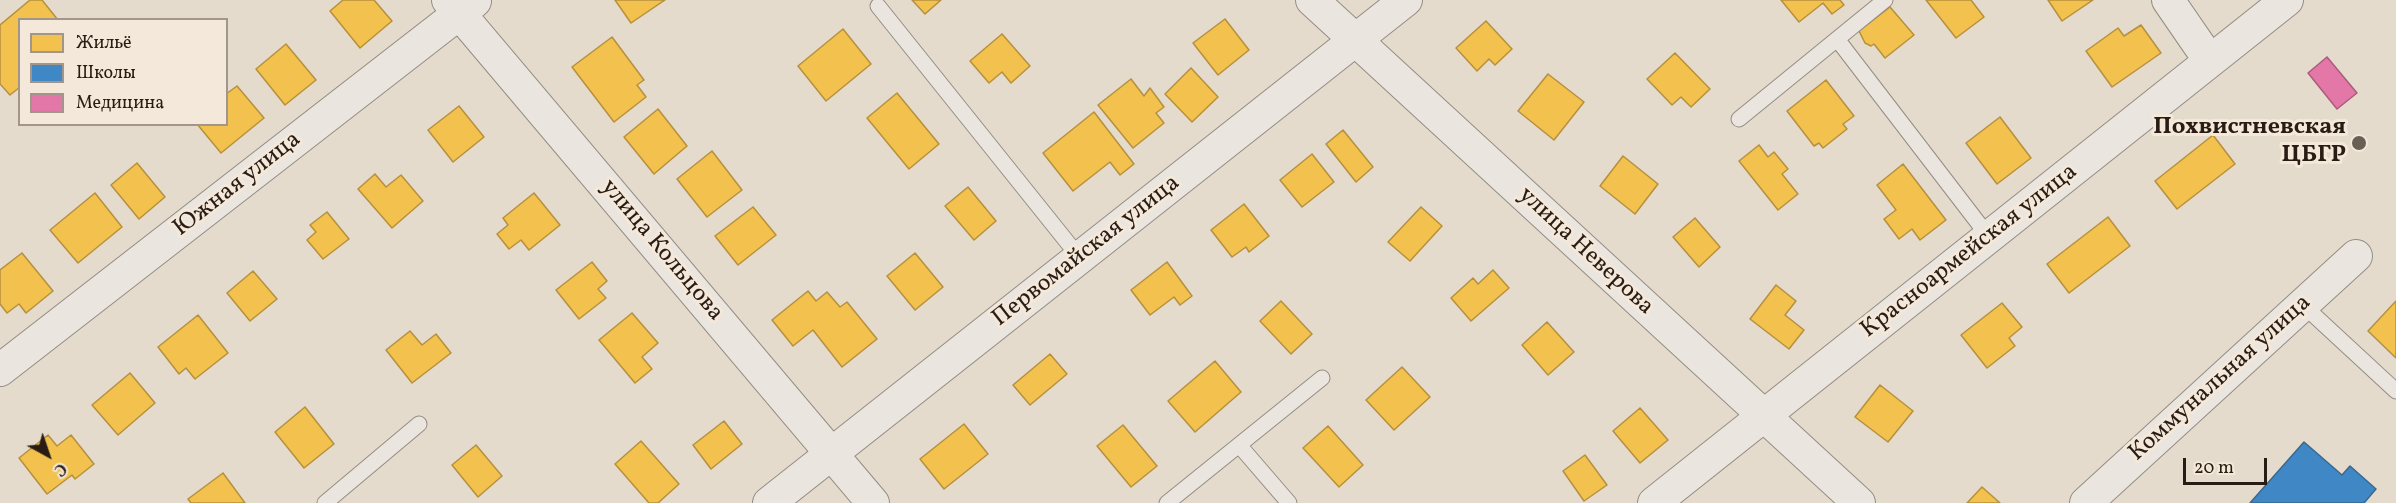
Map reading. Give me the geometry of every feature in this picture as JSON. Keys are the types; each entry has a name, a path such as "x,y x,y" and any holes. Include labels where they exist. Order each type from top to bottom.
{"street":[{"name":"улица Неверова","path":"1312,0 1859,503"},
{"name":"Первомайская улица","path":"769,503 1406,0"},
{"path":"2168,0 2210,62"},
{"name":"Красноармейская улица","path":"1654,503 2287,0"},
{"name":"Южная улица","path":"0,370 461,4"},
{"name":"улица Кольцова","path":"461,4 873,503"},
{"name":"Коммунальная улица","path":"2088,502 2356,256"}],"lane":[{"path":"1739,119 1884,0"},
{"path":"878,6 1080,258"},
{"path":"1838,39 1989,237"},
{"path":"2303,304 2396,391"},
{"path":"1167,503 1322,378"},
{"path":"324,503 419,424"},
{"path":"1239,445 1288,503"}],"building: Жильё":[{"path":"30,0 42,0 56,18 18,18 18,89 10,95 0,84 0,25"},
{"path":"343,0 374,0 392,21 360,48 330,11"},
{"path":"615,0 665,0 631,23"},
{"path":"912,0 941,0 925,14"},
{"path":"1781,0 1840,0 1844,5 1832,14 1823,3 1799,22"},
{"path":"1926,0 1971,0 1984,17 1956,38"},
{"path":"2048,0 2093,0 2062,21"},
{"path":"1890,7 1914,35 1885,58 1874,44 1871,46 1865,43 1859,31"},
{"path":"1225,19 1249,50 1218,75 1193,43"},
{"path":"1486,21 1512,49 1495,65 1489,59 1477,71 1456,48"},
{"path":"2141,25 2161,53 2112,87 2086,51 2118,28 2124,36"},
{"path":"843,29 871,64 826,101 798,66"},
{"path":"1002,34 1030,66 1011,83 1002,72 989,83 970,61"},
{"path":"612,37 644,80 637,85 646,97 614,122 572,67"},
{"path":"286,44 316,80 285,105 256,69"},
{"path":"1675,53 1710,89 1691,107 1681,97 1672,105 1647,79"},
{"path":"1191,68 1218,97 1192,122 1165,94"},
{"path":"1548,74 1584,102 1554,140 1518,111"},
{"path":"1131,79 1144,96 1150,88 1164,107 1156,113 1164,123 1133,148 1098,105"},
{"path":"1826,80 1854,116 1843,124 1847,129 1823,148 1819,143 1814,146 1787,111"},
{"path":"237,86 264,118 221,153 199,126 228,126 228,93"},
{"path":"897,93 939,144 909,169 867,118"},
{"path":"459,106 484,137 453,162 428,130"},
{"path":"658,109 687,146 654,174 624,137"},
{"path":"1094,112 1134,164 1120,175 1110,162 1073,191 1043,153"},
{"path":"2000,117 2031,158 1997,184 1966,143"},
{"path":"1343,130 1373,167 1356,182 1326,144"},
{"path":"2213,135 2235,164 2177,209 2155,181"},
{"path":"1759,145 1768,157 1774,152 1788,169 1782,174 1798,194 1778,210 1739,161"},
{"path":"712,151 742,190 707,217 677,179"},
{"path":"1312,154 1334,182 1302,207 1280,180"},
{"path":"1623,156 1658,184 1635,214 1600,186"},
{"path":"137,163 165,197 139,219 111,185"},
{"path":"1903,164 1946,220 1920,240 1912,229 1899,239 1884,219 1896,210 1877,185"},
{"path":"375,174 386,187 401,175 423,201 392,228 358,189"},
{"path":"968,187 996,221 974,240 945,206"},
{"path":"95,193 122,227 78,263 50,230"},
{"path":"534,193 560,225 529,250 521,240 509,249 497,234 508,225 503,218"},
{"path":"1244,204 1269,236 1249,252 1246,247 1232,257 1211,230"},
{"path":"753,207 776,235 738,265 715,236"},
{"path":"1421,207 1442,226 1410,261 1388,242"},
{"path":"327,212 349,239 323,259 307,240 316,232 310,225"},
{"path":"2108,217 2130,246 2069,293 2047,264"},
{"path":"1695,218 1720,247 1699,267 1673,237"},
{"path":"22,253 53,291 26,313 19,304 7,313 0,304 0,270"},
{"path":"915,253 943,287 915,310 887,276"},
{"path":"592,262 607,281 598,289 606,298 579,319 556,290"},
{"path":"1167,262 1192,296 1180,305 1174,297 1150,315 1131,290"},
{"path":"1493,270 1509,288 1471,321 1451,298 1473,278 1478,284"},
{"path":"253,271 277,299 250,321 227,293"},
{"path":"1776,285 1796,301 1785,315 1804,330 1789,349 1750,319"},
{"path":"808,291 816,301 827,292 840,307 847,302 877,339 842,367 813,330 793,346 772,320"},
{"path":"1281,301 1312,334 1291,354 1260,321"},
{"path":"2396,301 2396,358 2368,331"},
{"path":"2002,303 2022,327 2009,338 2015,346 1987,368 1961,335"},
{"path":"632,313 658,343 642,357 652,369 635,383 599,340"},
{"path":"198,315 228,353 195,379 186,368 179,374 158,347"},
{"path":"1547,322 1574,352 1548,375 1522,345"},
{"path":"410,331 422,345 436,334 451,353 412,383 386,350"},
{"path":"1050,354 1067,374 1030,405 1013,385"},
{"path":"1215,361 1241,392 1195,432 1168,401"},
{"path":"1402,367 1430,397 1394,430 1366,400"},
{"path":"130,373 155,403 118,435 92,405"},
{"path":"1880,385 1913,411 1888,442 1855,417"},
{"path":"305,407 334,444 304,468 275,432"},
{"path":"1640,408 1668,440 1640,463 1613,431"},
{"path":"724,421 742,444 711,469 693,445"},
{"path":"964,424 988,454 944,489 920,459"},
{"path":"1123,425 1157,466 1131,487 1097,446"},
{"path":"1328,426 1363,465 1339,487 1303,448"},
{"path":"48,435 57,446 71,435 94,464 75,479 72,475 47,494 19,458"},
{"path":"641,441 679,484 658,503 649,503 615,464"},
{"path":"476,445 502,476 478,497 452,465"},
{"path":"1585,455 1607,485 1584,501 1563,471"},
{"path":"223,473 245,503 191,503 188,499"},
{"path":"1982,487 2000,503 1967,503"}],"building: Школы":[{"path":"2304,442 2342,475 2350,466 2376,489 2364,503 2250,503"}],"building: Медицина":[{"path":"2327,57 2357,93 2337,109 2308,73"}],"place":[{"name":"Похвистневская ЦБГР","path":"2359,143"}]}
